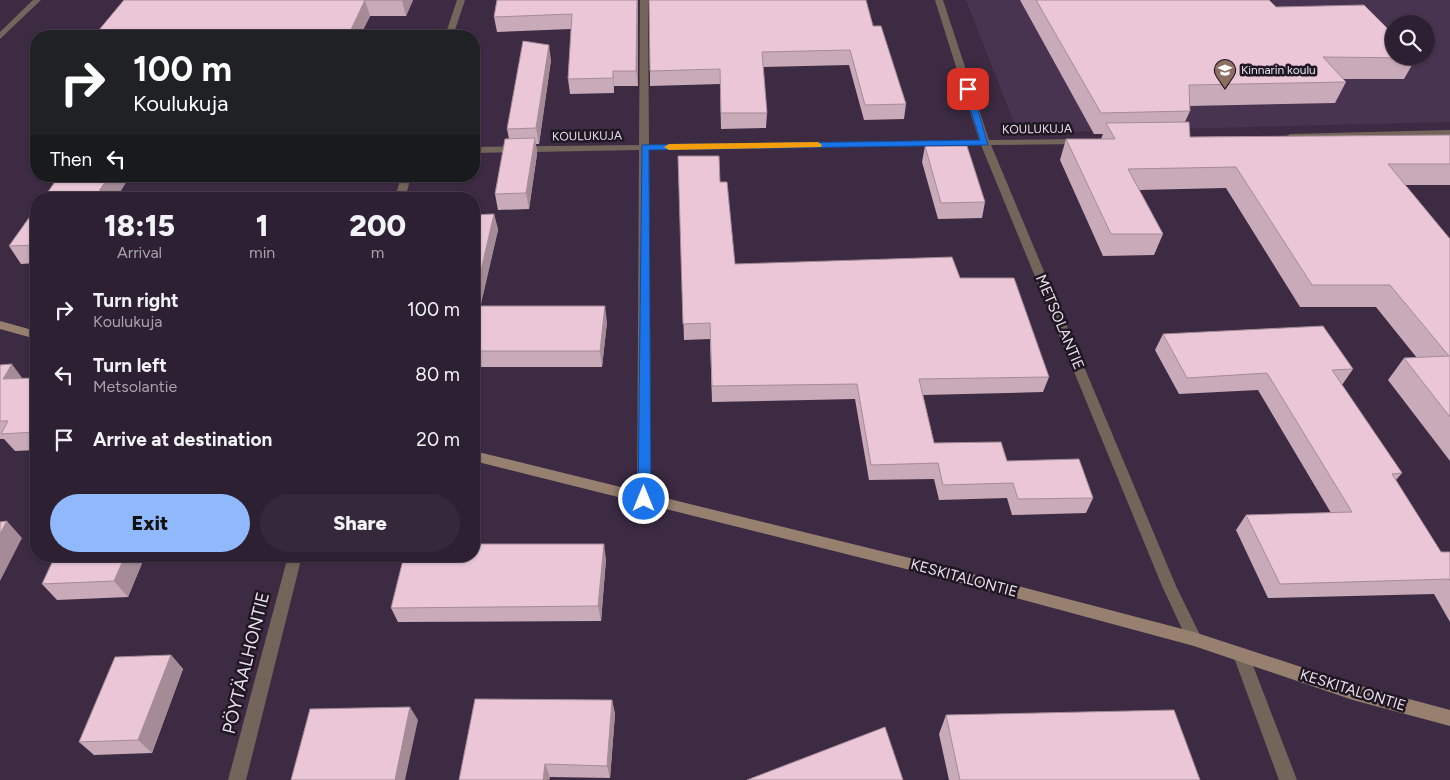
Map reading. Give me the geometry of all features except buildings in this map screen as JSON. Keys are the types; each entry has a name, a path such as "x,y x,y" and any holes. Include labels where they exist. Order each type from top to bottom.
{"street":[{"path":"0,37 37,0"},
{"path":"451,30 461,0"},
{"path":"644,0 644,499"},
{"name":"METSOLANTIE","path":"939,0 985,143 1169,586 1194,639"},
{"path":"1282,137 1450,133"},
{"name":"KOULUKUJA","path":"480,150 1093,141"},
{"path":"0,325 30,333"},
{"name":"KESKITALONTIE","path":"480,458 938,571 1194,639 1353,692 1450,718"},
{"name":"PÖYTÄALHONTIE","path":"237,780 293,562"},
{"path":"1241,655 1251,686 1288,780"}],"shaded area":[{"name":"Kinnarin koulu","path":"966,0 1450,0 1450,122 1018,133"}],"slow traffic":[{"path":"669,147 818,145"}],"place":[{"name":"Kinnarin koulu","path":"1225,89"}],"route":[{"path":"644,499 645,147 985,143 968,89"}]}
